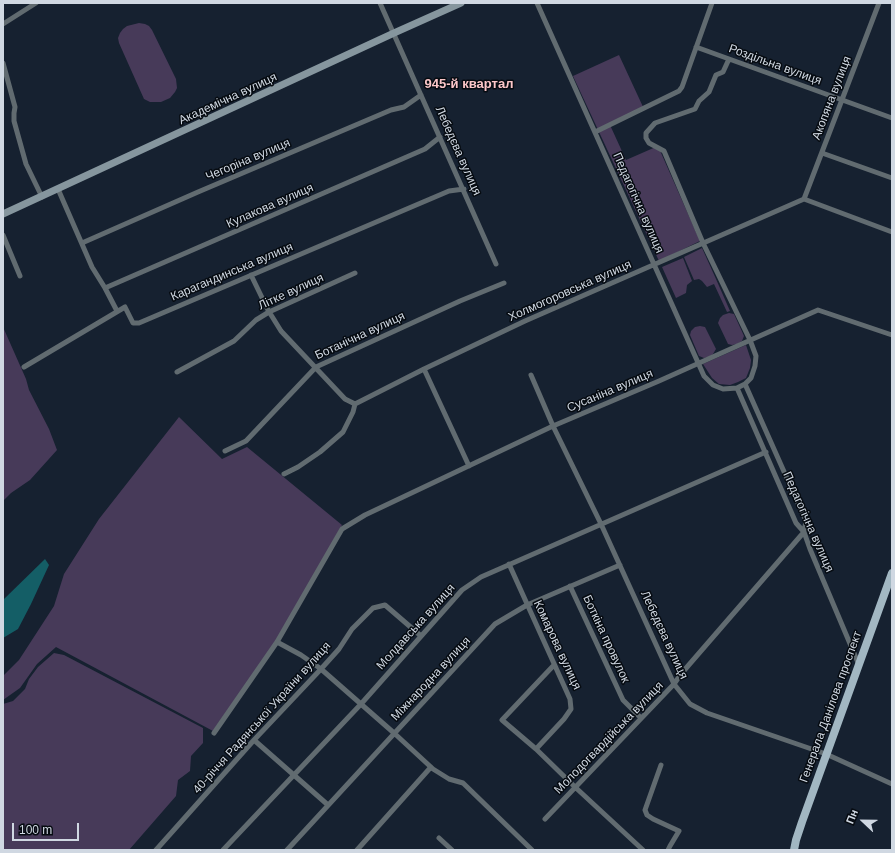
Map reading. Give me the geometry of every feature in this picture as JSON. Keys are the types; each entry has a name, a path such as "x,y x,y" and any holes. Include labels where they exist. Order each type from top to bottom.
{"main road":[{"name":"Академічна вулиця","path":"3,214 461,3"},
{"name":"Генерала Данілова проспект","path":"794,850 802,822 826,754 892,573"}],"street":[{"path":"3,24 36,3"},
{"name":"Лебедєва вулиця","path":"380,3 464,189 496,264"},
{"name":"Педагогічна вулиця","path":"537,3 704,376 713,385 723,389 737,388 796,524 804,532 859,665"},
{"path":"595,132 679,91 682,87 712,3"},
{"name":"Акопяна вулиця","path":"804,199 878,3"},
{"name":"Роздільна вулиця","path":"696,47 892,118"},
{"path":"729,59 723,72 716,75 709,92 699,101 695,109 655,123 646,133 646,138 649,143 664,151 703,243 750,340 756,356 755,366 751,378 745,384 737,388"},
{"path":"3,63 15,107 14,121 26,164 42,197"},
{"name":"Чегоріна вулиця","path":"82,243 391,110 404,107 422,95"},
{"name":"Кулакова вулиця","path":"105,288 425,149 440,137"},
{"path":"822,153 892,178"},
{"path":"24,367 117,311 92,267 58,189"},
{"name":"Карагандинська вулиця","path":"117,311 125,307 133,323 139,323 449,191 464,189"},
{"path":"804,199 892,232"},
{"name":"Холмогоровська вулиця","path":"356,404 424,369 525,321 804,199"},
{"path":"3,235 20,276"},
{"name":"Літке вулиця","path":"177,372 234,341 256,320 269,312 355,273"},
{"path":"251,275 269,312 281,331 345,399 356,404 344,432 298,468 284,474"},
{"name":"Ботанічна вулиця","path":"224,451 246,441 316,367 460,301 504,283"},
{"name":"Сусаніна вулиця","path":"277,642 342,529 365,515 553,426 659,381 818,310 892,335"},
{"path":"424,369 469,466"},
{"name":"Лебедєва вулиця","path":"531,375 553,426 601,524 674,684 690,704 707,713 826,754 892,784"},
{"name":"Педагогічна вулиця","path":"745,384 806,521 804,532"},
{"name":"Молдавська вулиця","path":"223,850 361,704 462,590 482,576 766,452"},
{"name":"Молодогвардійська вулиця","path":"545,819 674,684 804,532"},
{"name":"Комарова вулиця","path":"509,564 570,699 571,709 564,719 536,749"},
{"name":"Міжнародна вулиця","path":"287,850 495,624 527,605 620,565"},
{"name":"Боткіна провулок","path":"570,586 623,700 641,718"},
{"name":"40-річчя Радянської України вулиця","path":"156,850 254,740 321,670 339,649 352,628 373,608 385,605 421,636"},
{"path":"214,732 277,642 301,655 321,670 431,767 449,779 463,783 532,850"},
{"path":"554,665 502,720 536,749 643,850"},
{"path":"254,740 328,805"},
{"path":"661,765 645,810 647,815 653,819 679,831 668,850"},
{"path":"357,850 431,767"},
{"path":"440,838 448,849"}],"shaded area":[{"path":"139,23 149,26 152,30 176,79 177,88 175,92 170,98 161,102 150,102 144,99 119,43 118,38 123,29 127,26"},
{"path":"619,55 644,109 610,125 626,160 658,146 700,241 659,261 573,76"},
{"path":"702,248 730,311 727,312 714,284 707,287 699,279 694,280 684,257"},
{"path":"683,258 692,281 687,285 686,293 676,298 662,267"},
{"path":"729,313 734,314 744,336 742,341 732,345 728,344 718,323 723,315"},
{"path":"3,327 26,379 29,390 49,429 57,450 30,480 11,493 3,501"},
{"path":"695,327 705,327 716,349 709,357 704,358 699,356 690,335 691,331"},
{"path":"746,345 751,360 746,378 730,385 719,384 712,378 703,364"},
{"path":"179,417 222,459 247,447 342,525 279,637 213,731 56,647 37,664 20,688 3,700 3,676 19,660 54,606 64,574 99,519"},
{"path":"45,559 49,565 18,629 3,638 3,600"},
{"path":"54,653 64,655 203,728 203,743 191,756 190,771 178,780 176,796 129,850 3,850 3,704 13,701 25,689 29,679 38,667"}],"district":[{"name":"945-й квартал","path":"469,84"}]}
